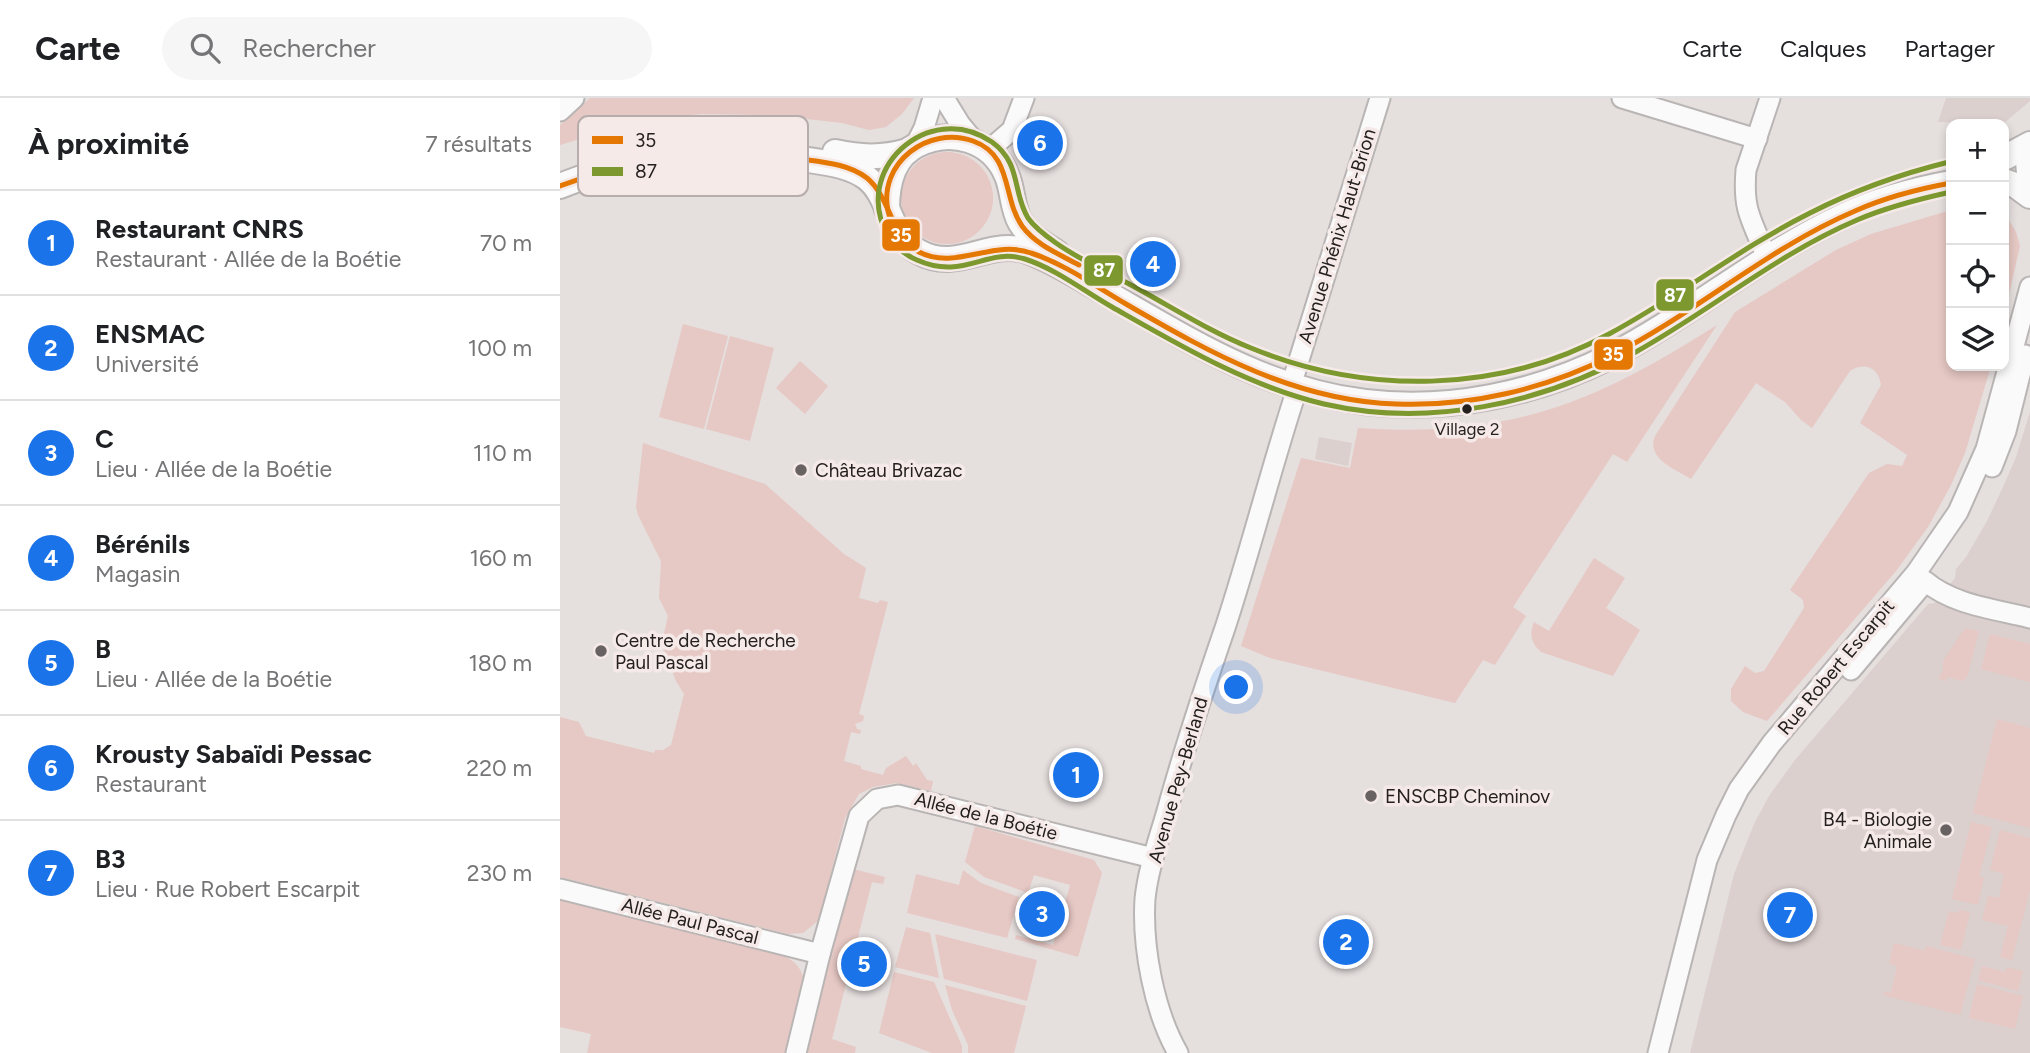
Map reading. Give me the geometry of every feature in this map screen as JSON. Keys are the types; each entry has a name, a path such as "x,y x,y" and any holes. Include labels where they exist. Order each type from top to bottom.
{"main road":[{"path":"808,147 858,157 884,158 933,138 954,136 981,146 1000,163 1008,178 1019,220 1028,232 1062,256 1220,344 1334,398 1404,404 1474,400 1534,387 1591,365 1632,344 1817,229 1900,195 1946,184"},
{"path":"2009,155 2030,144"},
{"path":"887,209 887,188 894,168 911,149"},
{"path":"2030,155 2030,185"},
{"path":"808,160 855,170 874,185 902,240 931,258 962,259 1005,247 1033,253 1215,355 1267,379 1410,391 1464,389 1527,377 1567,363 1612,343 1812,220 1879,190 1946,172"},
{"path":"560,175 578,169"},
{"path":"560,186 578,180"},
{"path":"2007,182 2030,196"},
{"path":"977,253 992,243 1003,229 1010,212 1011,195"}],"street":[{"path":"560,111 574,98"},
{"path":"911,149 924,128 933,98"},
{"path":"944,98 960,124 981,146 1013,131 1024,98"},
{"name":"Avenue Phénix Haut-Brion","path":"1296,381 1380,98"},
{"path":"1622,98 1757,139"},
{"path":"1763,248 1745,203 1746,170 1770,98"},
{"name":"Rue Robert Escarpit","path":"1658,1053 1707,860 1726,815 1739,789 1772,743 1916,573 1958,512 1986,449 2030,287"},
{"name":"Rue Robert Escarpit","path":"1671,1053 1720,863 1750,795 1773,761 1949,550 1969,517 1992,469 2006,431 2030,336"},
{"name":"Avenue Pey-Berland","path":"1178,1053 1159,1006 1147,956 1146,898 1153,858 1185,747 1245,568 1296,381"},
{"path":"1925,581 1954,599 2030,618"},
{"name":"Allée de la Boétie","path":"796,1053 820,954 859,816 877,799 898,795 1153,858"},
{"name":"Allée Paul Pascal","path":"560,889 820,954"}],"shaded area":[{"path":"590,98 914,98 902,114 886,127 869,130 842,123 808,119 808,116 578,116 578,140 560,145 560,125"},
{"path":"1946,98 2030,98 2030,101 2009,119 1946,119 1946,122 1938,122"},
{"path":"947,152 964,156 979,166 989,181 993,198 989,215 979,230 964,240 947,244 930,240 915,230 905,215 901,198 905,181 915,166 930,156"},
{"path":"1946,212 1946,371 1990,371 1965,453 1928,527 1896,571 1767,721 1743,712 1731,701 1731,689 1745,666 1755,673 1764,671 1804,608 1803,600 1790,590 1869,473 1887,464 1902,466 1907,455 1860,423 1881,385 1880,379 1870,368 1861,367 1850,371 1812,428 1785,402 1756,383 1691,479 1658,457 1653,444 1655,436 1735,312 1836,250 1871,234"},
{"path":"2009,220 2020,246 2009,294"},
{"path":"683,324 728,336 704,429 659,417"},
{"path":"1717,325 1627,462 1613,454 1513,607 1526,616 1495,665 1483,660 1455,703 1270,658 1241,646 1301,458 1350,468 1358,428 1412,430 1460,427 1505,421 1547,410 1629,376"},
{"path":"730,336 774,348 750,441 706,429"},
{"path":"800,361 828,386 805,414 776,388"},
{"path":"2030,412 2030,1053 1690,1053 1734,874 1754,824 1769,796 1795,760 1928,604 1935,603 1955,578 1956,569 1987,521 2003,487"},
{"path":"1319,437 1352,443 1348,466 1315,459"},
{"path":"643,443 765,484 844,554 866,568 859,598 878,603 880,600 888,602 859,714 864,716 863,721 855,724 857,729 861,730 860,734 851,732 844,761 883,775 886,768 906,756 913,766 916,763 927,780 933,781 931,791 896,783 873,787 859,794 845,818 819,920 803,933 788,934 560,877 560,717 579,722 586,736 654,753 655,750 663,750 671,745 684,694 664,649 663,638 668,616 659,598 661,561 636,507"},
{"path":"1594,558 1625,578 1606,608 1640,630 1613,676 1541,652 1532,638 1534,622 1549,631"},
{"path":"1965,628 1979,631 1967,677 1963,681 1947,677 1946,681 1940,680 1943,661"},
{"path":"1990,634 2030,644 2030,682 1981,669"},
{"path":"1997,719 2030,728 2030,828 1973,813"},
{"path":"1971,822 1992,827 1979,876 1984,878 1978,905 1952,899"},
{"path":"975,826 1094,860 1102,873 1078,957 1015,939 1016,935 1053,945 1070,885 1034,875 1028,893 984,877 965,862"},
{"path":"2000,830 2030,838 2030,890 2012,960 2000,957 2008,926 1982,920 1988,896 1999,898 2004,874 1990,870"},
{"path":"853,869 885,877 883,884 872,882 832,1039 856,1047 855,1053 806,1053"},
{"path":"963,870 981,883 1019,897 1007,938 907,913 916,874 959,885"},
{"path":"560,900 789,958 800,969 803,983 786,1053 587,1053 591,1034 560,1027"},
{"path":"1959,910 1970,912 1961,950 1940,945 1949,911 1958,913"},
{"path":"906,927 930,933 939,978 895,967"},
{"path":"935,934 1037,960 1027,1001 944,979"},
{"path":"1894,943 1925,951 1926,946 1975,959 1960,1015 1883,995 1884,992 1891,993 1897,966 1889,963"},
{"path":"1982,966 2005,972 2007,967 2023,971 2018,991 1978,980"},
{"path":"894,972 934,982 962,1046 962,1053 932,1053 879,1033"},
{"path":"1977,984 2023,996 2015,1029 1969,1018"},
{"path":"945,985 1026,1006 1014,1053 968,1053 968,1045 952,1010"}],"transit line":[{"name":"87","path":"1946,163 1878,183 1810,213 1759,241 1635,320 1567,354 1523,368 1478,377 1432,381 1386,380 1340,374 1295,363 1251,348 1196,321 1077,256 1041,232 1023,208 1008,159 992,142 968,131 943,129 921,136 902,149 887,167 879,189 879,212 892,241 917,260 948,267 998,257 1025,259 1059,274 1188,350 1268,387 1324,404 1364,411 1404,413 1483,407 1523,398 1598,371 1662,337 1771,266 1828,234 1880,211 1946,193"},
{"name":"35","path":"903,240 888,211 887,194 891,178 910,152 924,143 939,138 956,137 986,147 995,156 1022,226 1041,244 1079,265"},
{"name":"35","path":"808,160 836,164 867,178 875,186 902,236 919,252 947,258 1003,250 1031,253 1068,269 1190,340 1255,371 1323,394 1396,404 1452,402 1507,394 1586,368 1642,339 1823,226 1878,202 1946,184"},
{"name":"35","path":"560,186 578,180"}],"place":[{"name":"Krousty Sabaïdi Pessac","path":"1040,143"},
{"name":"Bérénils","path":"1153,264"},
{"name":"Village 2","path":"1467,409"},
{"name":"Château Brivazac","path":"801,470"},
{"name":"Centre de Recherche Paul Pascal","path":"601,651"},
{"name":"Restaurant CNRS","path":"1076,775"},
{"name":"ENSCBP Cheminov","path":"1371,796"},
{"name":"B4 - Biologie Animale","path":"1946,830"},
{"name":"C","path":"1042,914"},
{"name":"B3","path":"1790,915"},
{"name":"ENSMAC","path":"1346,942"},
{"name":"B","path":"864,964"}]}
